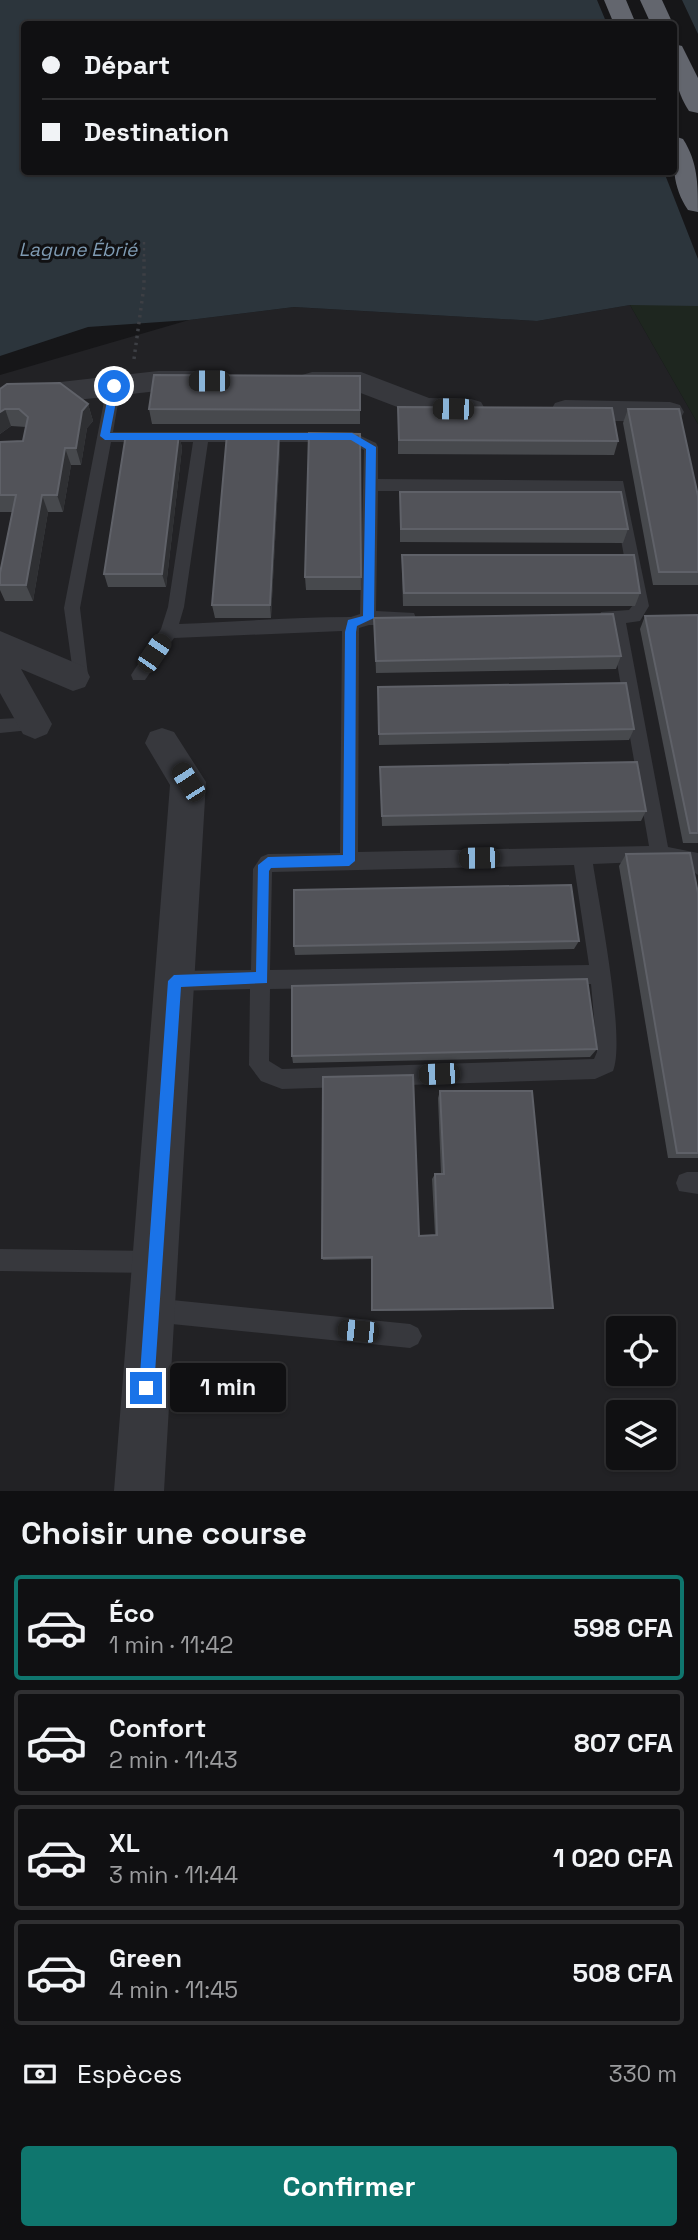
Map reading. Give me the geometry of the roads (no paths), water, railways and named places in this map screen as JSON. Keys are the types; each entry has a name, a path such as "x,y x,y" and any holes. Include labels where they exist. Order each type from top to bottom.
{"highway":[{"path":"615,0 624,21"},
{"path":"652,0 661,21"},
{"path":"677,58 698,106"},
{"path":"677,152 698,204"}],"street":[{"path":"0,403 7,398 158,381 226,381"},
{"path":"280,382 361,382 426,408 494,409"},
{"path":"535,410 670,412"},
{"path":"0,644 76,676"},
{"path":"0,662 35,724"},
{"path":"139,1491 188,782 162,743"}],"lane":[{"path":"76,676 72,608 105,436 122,385"},
{"path":"105,436 352,436 371,447 349,861"},
{"path":"139,675 169,631 176,607 201,436"},
{"path":"370,485 618,485 640,606 634,616 589,617"},
{"path":"617,617 660,854"},
{"path":"169,631 270,628 292,624 424,618"},
{"path":"0,726 35,724"},
{"path":"582,856 600,974 606,1064 595,1069 282,1079 268,1074 259,1065 262,869 268,863 660,854 691,859 698,866"},
{"path":"174,981 600,974"},
{"path":"0,1261 155,1262"},
{"path":"152,1310 410,1336"}],"water":[{"name":"Lagune Ébrié","path":"0,0 698,0 698,306 630,305 537,321 294,307 189,320 88,327 0,356"}]}
